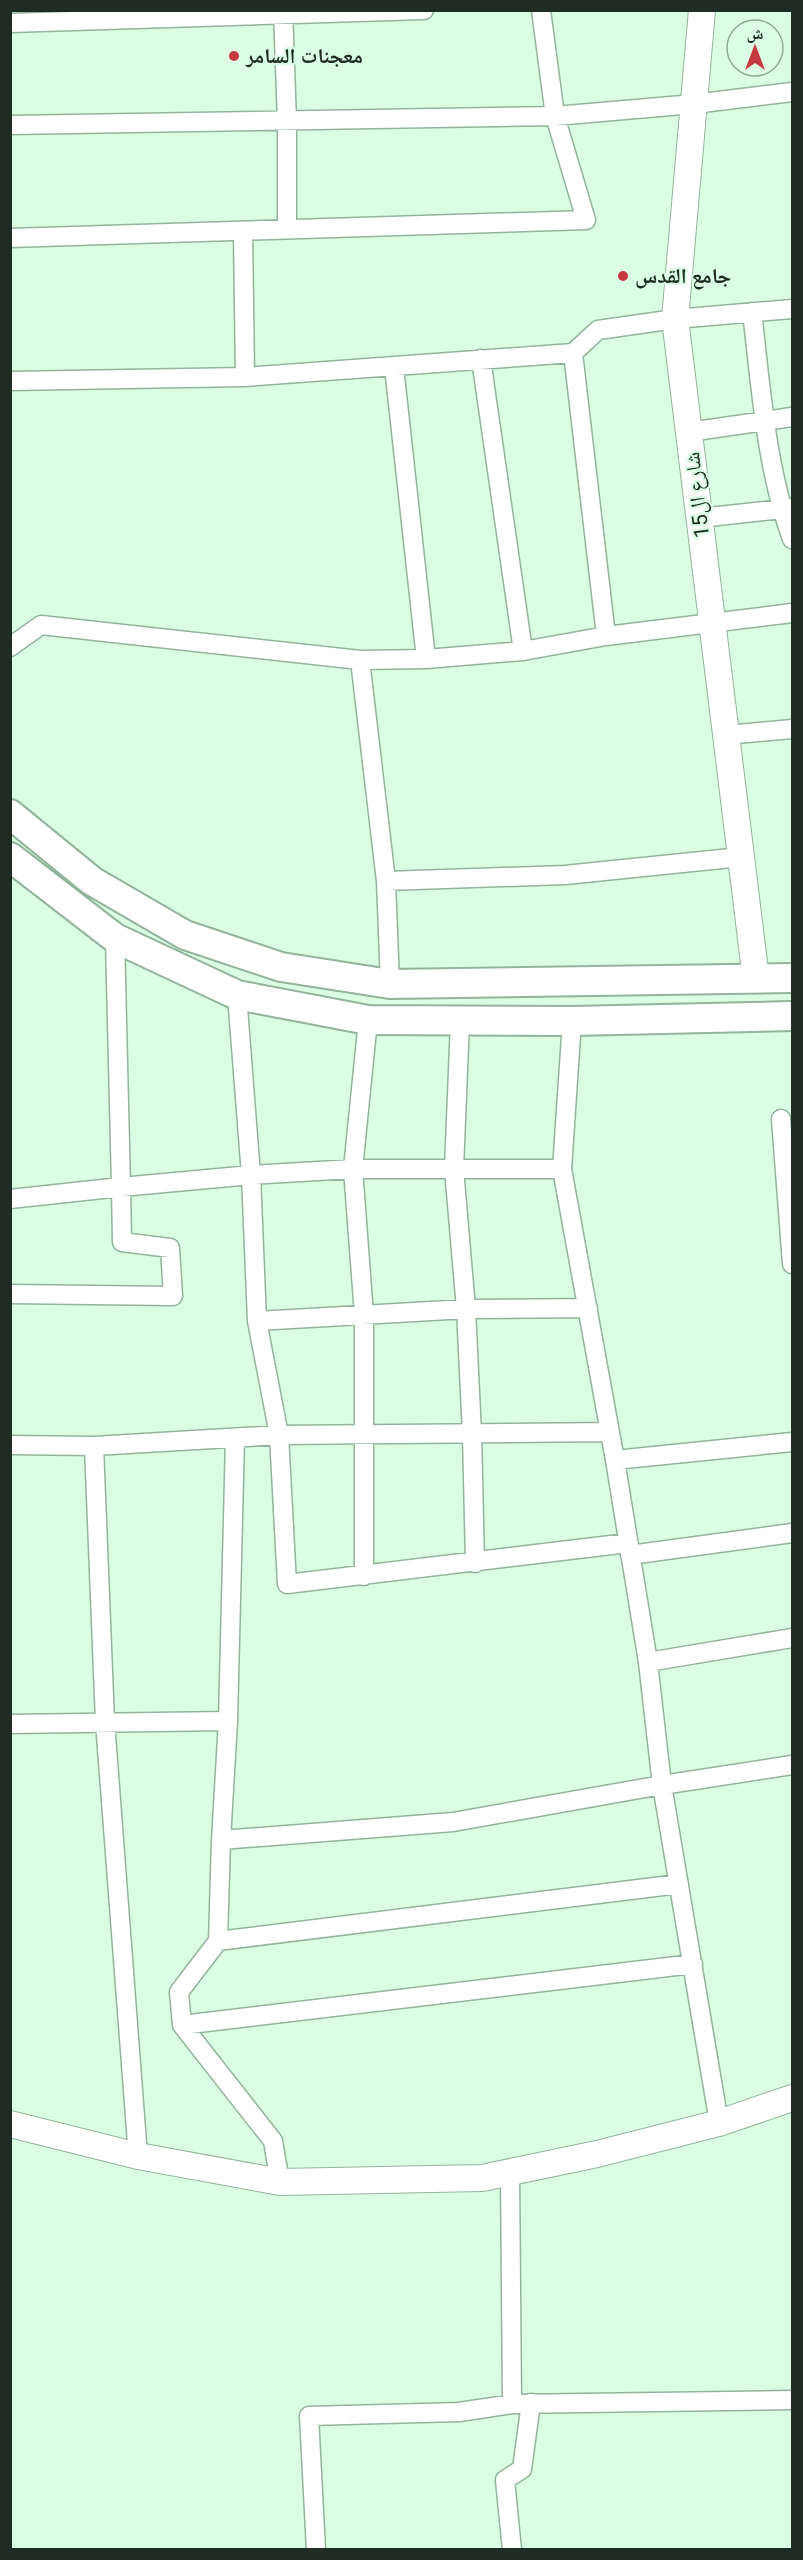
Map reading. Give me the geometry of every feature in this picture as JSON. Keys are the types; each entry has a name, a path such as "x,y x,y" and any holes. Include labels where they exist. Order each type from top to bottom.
{"main road":[{"name":"شارع ال15","path":"702,10 675,319 756,979"},
{"path":"10,814 92,881 185,935 281,967 390,984 792,978"},
{"path":"12,865 115,938 237,995 368,1020 572,1021 792,1016"},
{"path":"10,2124 138,2156 280,2182 482,2178 597,2154 719,2123 792,2098"}],"street":[{"path":"10,23 283,12 424,10"},
{"path":"10,238 586,220 555,116 541,10"},
{"path":"283,12 287,122 287,228"},
{"path":"10,125 555,116 694,104 792,92"},
{"path":"243,232 245,377"},
{"path":"10,381 245,377 573,353 598,330 675,319 792,309"},
{"path":"752,312 765,420 787,508 792,539"},
{"path":"573,353 606,636"},
{"path":"481,359 523,651"},
{"path":"394,367 426,658"},
{"path":"689,432 792,417"},
{"path":"700,518 787,508"},
{"path":"10,647 42,625 360,660 426,658 523,651 606,636 792,613"},
{"path":"360,660 386,881 390,984"},
{"path":"726,735 792,729"},
{"path":"386,881 565,875 741,857"},
{"path":"10,1294 173,1296 170,1248 122,1242 115,938"},
{"path":"237,995 251,1175 257,1322 279,1435 287,1584 475,1563 792,1533"},
{"path":"364,1576 364,1315 354,1169 368,1020"},
{"path":"460,1021 454,1169 466,1309 475,1563"},
{"path":"572,1021 562,1169 615,1460 648,1662 662,1785 719,2123"},
{"path":"781,1119 792,1264"},
{"path":"10,1199 251,1175 354,1169 562,1169"},
{"path":"257,1322 466,1309 588,1308"},
{"path":"10,1445 94,1446 279,1435 610,1432"},
{"path":"235,1438 228,1721 218,1941 179,1992 182,2025 273,2141 280,2182"},
{"path":"615,1460 792,1442"},
{"path":"94,1446 105,1722 138,2156"},
{"path":"648,1662 792,1638"},
{"path":"10,1724 228,1721"},
{"path":"221,1839 453,1822 662,1785 792,1765"},
{"path":"218,1941 679,1884"},
{"path":"182,2025 693,1964"},
{"path":"510,2172 522,2403 522,2469 505,2480 512,2550"},
{"path":"316,2550 309,2416 459,2412 522,2403 792,2400"}],"place":[{"name":"معجنات السامر","path":"234,56"},
{"name":"جامع القدس","path":"623,276"}]}
